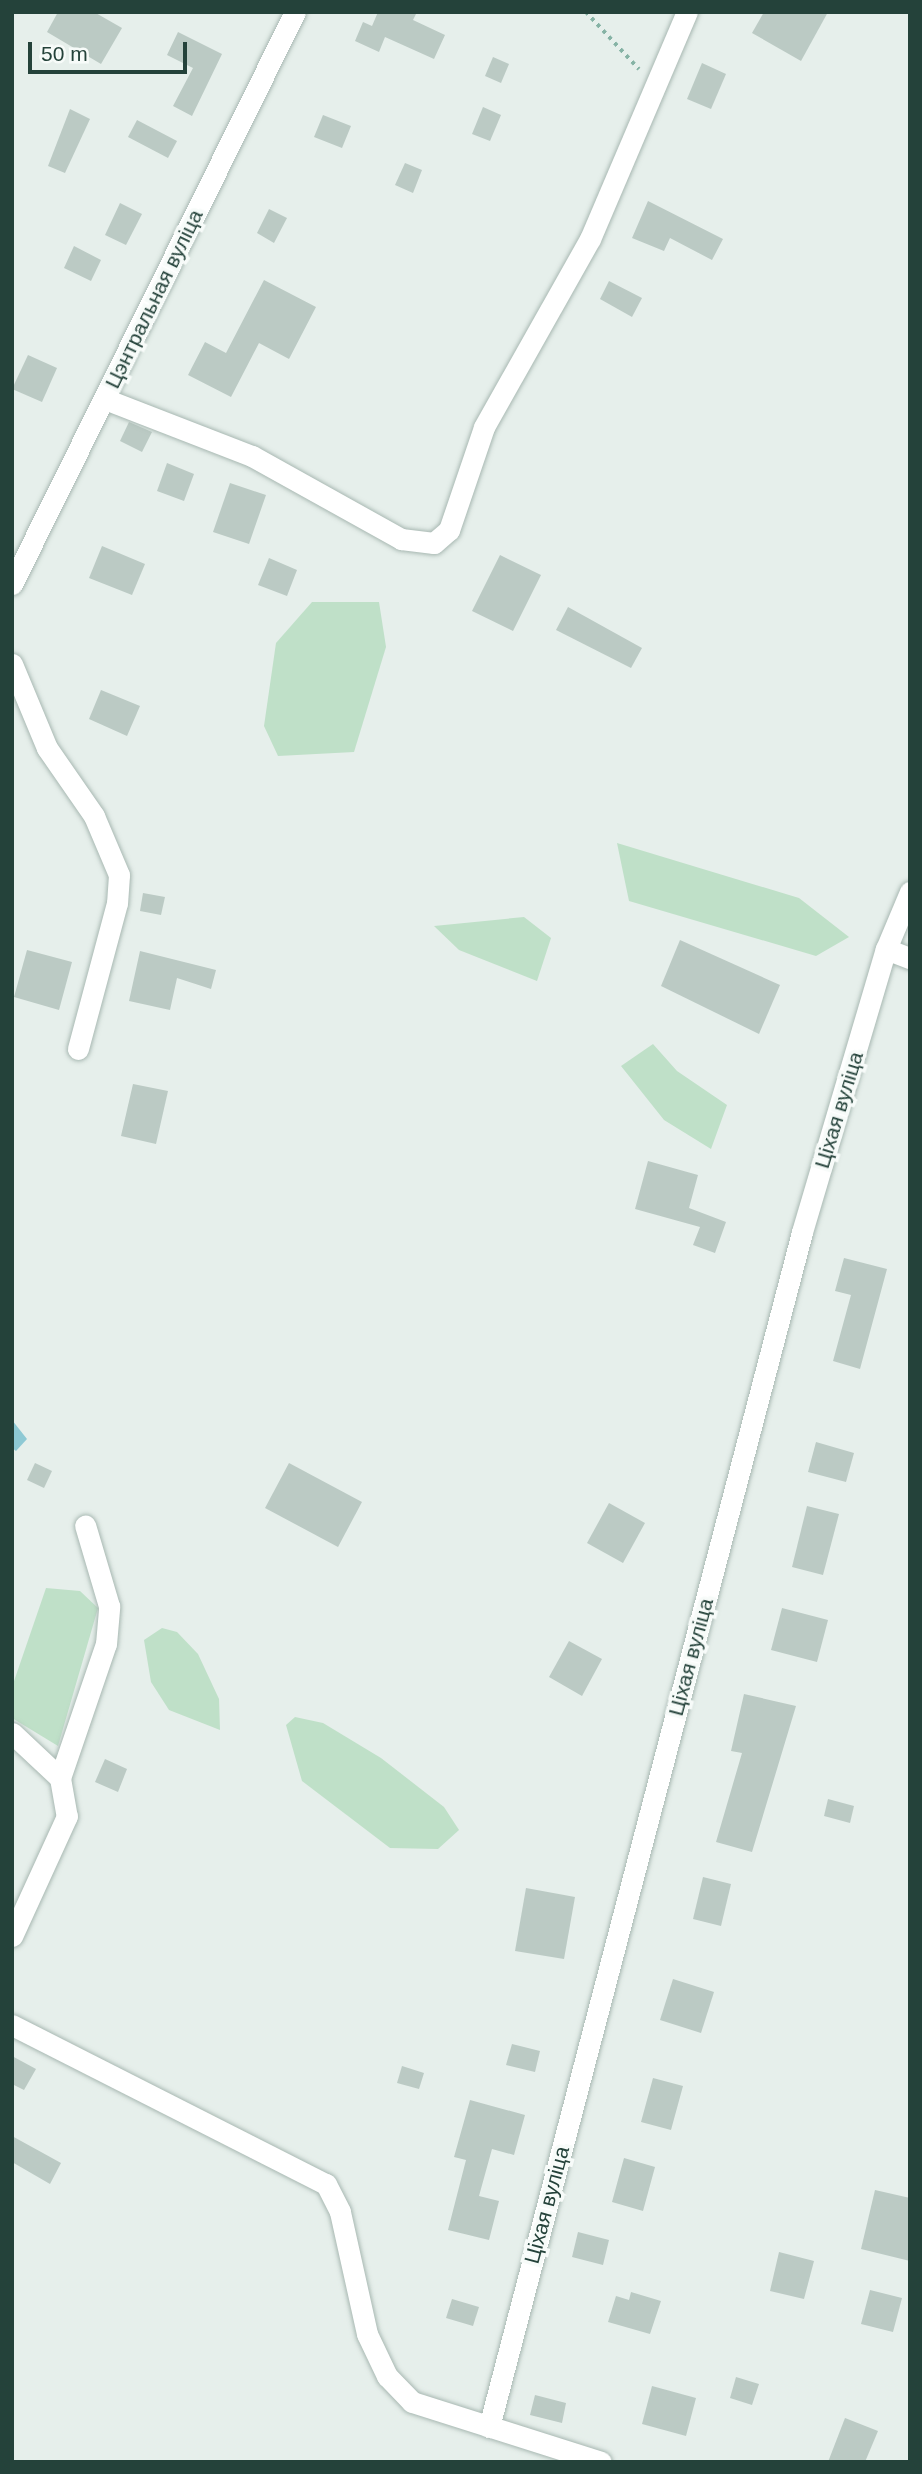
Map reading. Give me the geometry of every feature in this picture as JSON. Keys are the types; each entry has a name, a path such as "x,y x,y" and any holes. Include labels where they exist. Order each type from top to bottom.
{"street":[{"name":"Цэнтральная вуліца","path":"12,584 295,12"},
{"path":"105,399 252,456 401,540 434,543 449,530 484,427 590,239 655,94 687,12"},
{"path":"12,664 47,748 94,816 119,875 117,903 78,1049"},
{"name":"Ціхая вуліца","path":"489,2427 802,1232 886,949 910,892"},
{"path":"886,949 910,958"},
{"path":"12,1936 67,1816 60,1778 106,1644 109,1606 85,1525"},
{"path":"12,1733 60,1778"},
{"path":"12,2025 326,2184 340,2212 367,2334 387,2376 412,2402 528,2442 601,2462"}],"path":[{"path":"586,12 635,63 655,94"}],"green space":[{"path":"312,602 379,602 386,647 354,752 278,756 264,726 276,643"},
{"path":"617,843 799,898 849,937 816,956 629,901"},
{"path":"524,917 551,938 537,981 459,950 434,926"},
{"path":"653,1044 677,1071 727,1105 711,1149 664,1120 621,1066"},
{"path":"46,1588 80,1591 98,1608 58,1746 12,1718 12,1687"},
{"path":"162,1628 177,1632 198,1654 219,1699 220,1730 169,1710 151,1682 144,1640"},
{"path":"295,1717 323,1723 381,1758 444,1807 459,1830 438,1849 390,1848 302,1781 286,1725"}],"water":[{"path":"12,1420 27,1439 16,1451 12,1448"}],"building":[{"path":"58,12 94,12 122,28 101,64 47,32"},
{"path":"378,12 417,12 413,20 445,35 434,59 385,37 379,52 355,41 363,22 372,26"},
{"path":"764,12 828,12 801,61 752,33"},
{"path":"178,32 222,54 192,116 173,106 193,68 167,55"},
{"path":"493,57 509,64 501,83 485,76"},
{"path":"702,63 726,74 711,109 687,99"},
{"path":"483,107 501,115 490,141 472,134"},
{"path":"70,109 90,119 65,173 48,166"},
{"path":"323,115 351,126 342,148 314,137"},
{"path":"137,120 177,141 168,158 128,137"},
{"path":"405,163 422,170 413,193 395,185"},
{"path":"648,201 723,239 712,260 670,238 664,251 632,238"},
{"path":"120,203 142,214 126,245 105,235"},
{"path":"269,209 287,218 274,243 257,233"},
{"path":"74,246 101,260 91,281 64,268"},
{"path":"264,280 316,307 289,359 259,343 231,397 188,375 205,342 226,353"},
{"path":"609,281 642,298 632,317 600,299"},
{"path":"28,355 57,368 42,402 12,389"},
{"path":"129,422 152,432 142,452 120,441"},
{"path":"167,463 194,474 184,501 157,491"},
{"path":"230,483 266,495 249,544 213,532"},
{"path":"102,546 145,564 132,595 89,578"},
{"path":"500,555 541,575 513,631 472,611"},
{"path":"269,558 297,570 287,596 258,585"},
{"path":"568,607 642,648 631,668 556,630"},
{"path":"101,690 140,706 127,736 89,719"},
{"path":"143,893 165,897 161,915 140,911"},
{"path":"680,940 780,985 759,1034 661,986"},
{"path":"27,950 72,962 59,1010 14,997"},
{"path":"140,951 216,970 211,989 177,978 170,1010 129,1001"},
{"path":"133,1084 168,1091 156,1144 121,1136"},
{"path":"648,1161 698,1175 689,1208 726,1222 715,1253 693,1245 700,1227 635,1209"},
{"path":"844,1258 887,1269 860,1369 833,1361 851,1295 835,1291"},
{"path":"816,1442 854,1453 846,1482 808,1472"},
{"path":"35,1463 52,1471 44,1488 27,1480"},
{"path":"289,1463 362,1502 338,1547 265,1508"},
{"path":"609,1503 645,1523 623,1563 587,1543"},
{"path":"807,1506 839,1514 823,1575 792,1567"},
{"path":"782,1608 828,1620 817,1662 771,1650"},
{"path":"569,1641 602,1659 582,1696 549,1677"},
{"path":"744,1694 796,1706 752,1852 716,1842 742,1753 731,1751"},
{"path":"105,1759 127,1769 118,1792 95,1782"},
{"path":"828,1799 854,1806 850,1823 824,1816"},
{"path":"703,1877 731,1884 721,1926 693,1919"},
{"path":"526,1888 575,1897 564,1959 515,1951"},
{"path":"673,1979 714,1992 701,2033 660,2020"},
{"path":"512,2044 540,2051 535,2072 506,2065"},
{"path":"12,2056 36,2069 24,2090 12,2084"},
{"path":"402,2066 424,2073 419,2089 397,2083"},
{"path":"653,2078 683,2086 671,2130 641,2122"},
{"path":"470,2100 525,2115 514,2155 492,2149 479,2196 499,2201 489,2240 448,2230 466,2160 454,2157"},
{"path":"12,2136 61,2163 50,2184 12,2162"},
{"path":"624,2158 655,2167 643,2211 612,2202"},
{"path":"875,2190 910,2198 910,2261 861,2249"},
{"path":"578,2232 609,2240 603,2265 572,2257"},
{"path":"779,2252 814,2261 804,2299 770,2291"},
{"path":"870,2290 902,2298 893,2332 861,2324"},
{"path":"631,2292 661,2301 650,2334 608,2322 616,2296 629,2300"},
{"path":"452,2299 479,2307 473,2326 446,2318"},
{"path":"736,2377 759,2384 752,2405 730,2398"},
{"path":"652,2386 696,2398 686,2436 642,2424"},
{"path":"535,2395 566,2403 562,2423 530,2415"},
{"path":"845,2418 878,2431 865,2462 828,2462"}]}
